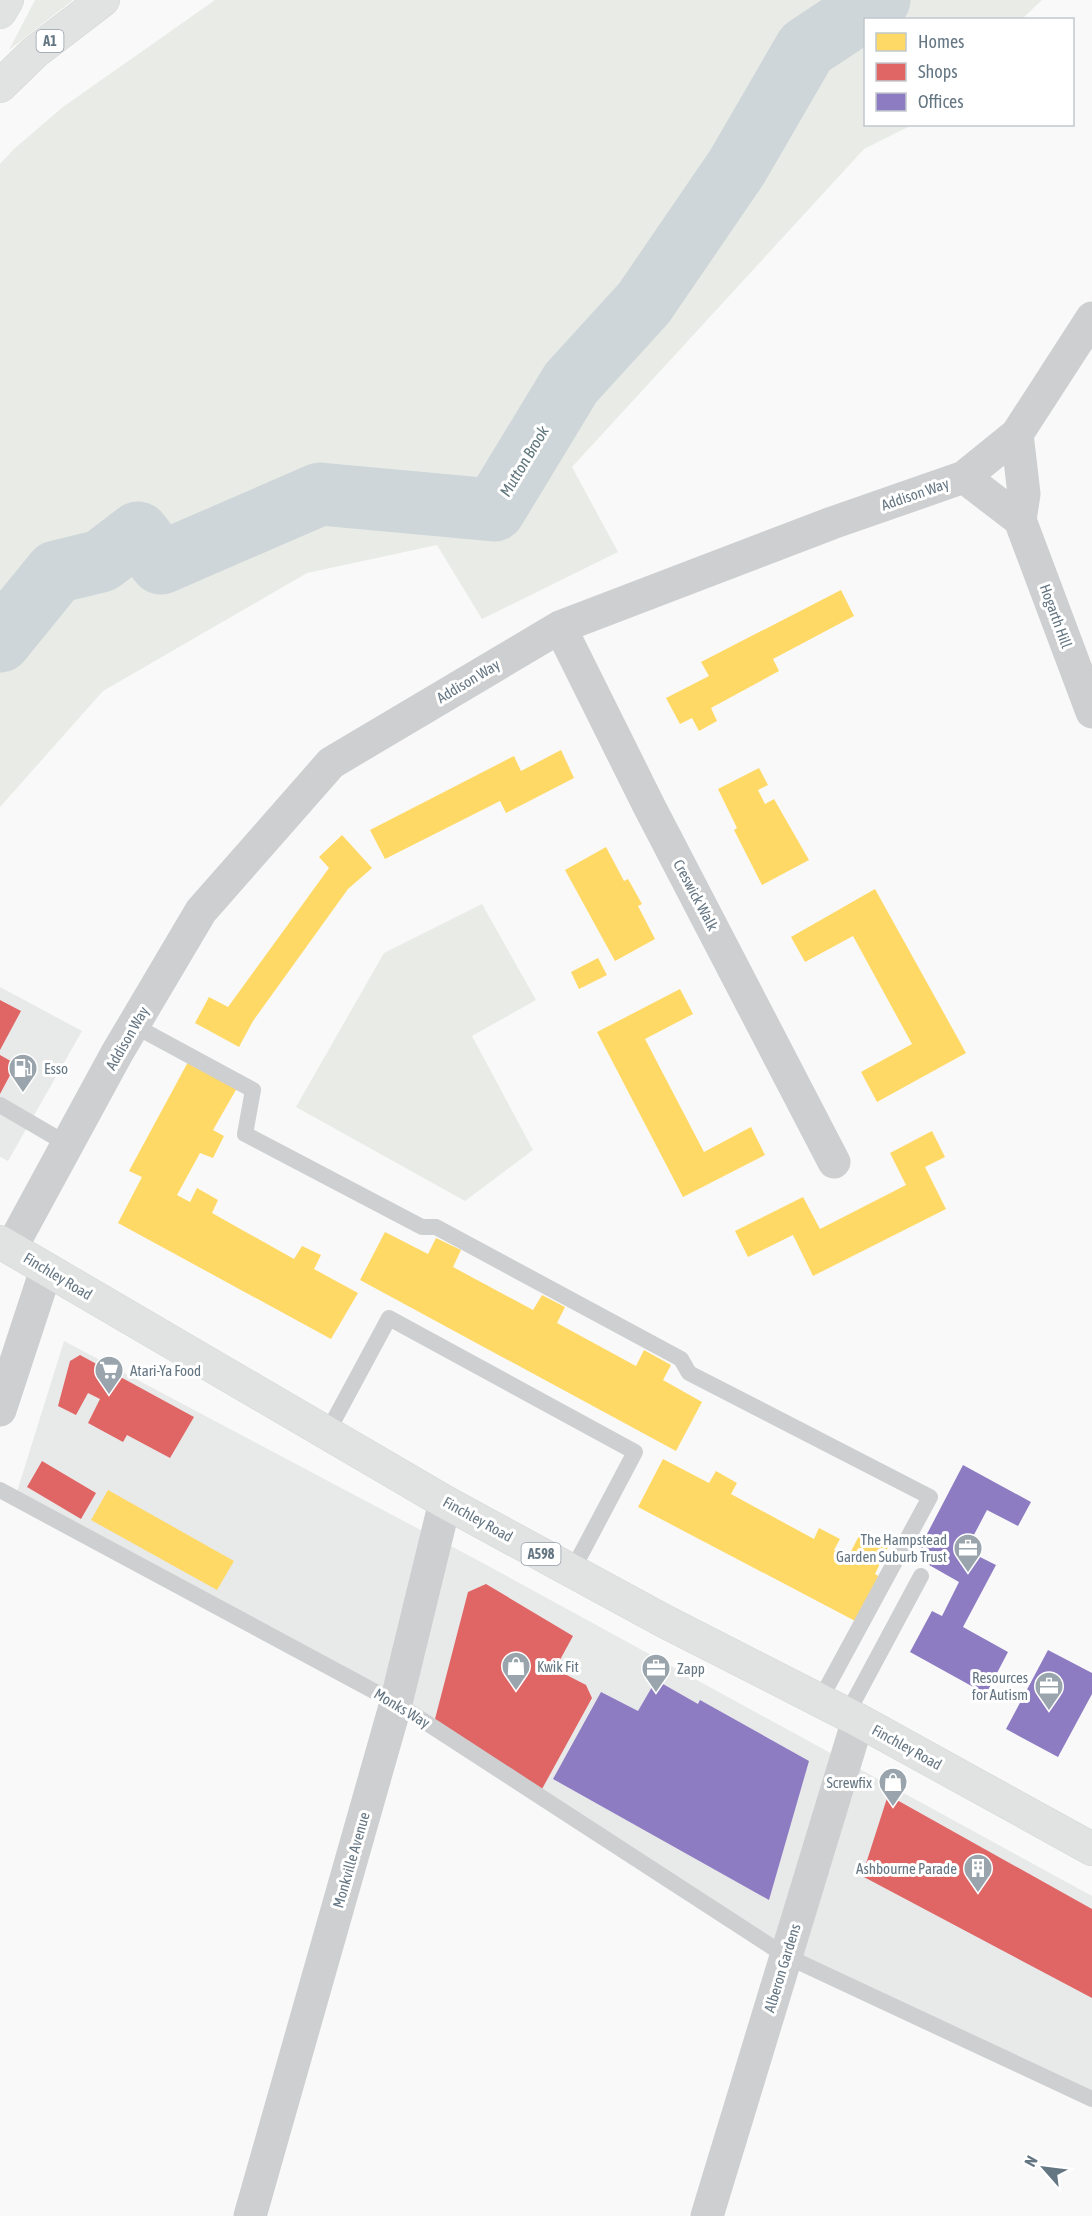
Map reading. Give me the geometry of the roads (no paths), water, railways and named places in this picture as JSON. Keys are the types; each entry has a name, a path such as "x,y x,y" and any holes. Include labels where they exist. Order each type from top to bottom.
{"main road":[{"path":"0,12 7,0"},
{"name":"A1","path":"0,86 35,52 103,0"},
{"name":"Finchley Road","path":"5,1245 446,1502 664,1621 842,1712 1090,1845"}],"street":[{"name":"Addison Way","path":"5,1245 67,1144 201,911 331,764 560,627 832,523 964,477 1017,434 1092,318"},
{"name":"Hogarth Hill","path":"1017,434 1024,494 1020,520 1092,712"},
{"path":"964,477 1020,520"},
{"name":"Creswick Walk","path":"560,627 649,806 834,1162"},
{"path":"0,1410 46,1270"},
{"name":"Monkville Avenue","path":"250,2216 396,1703 446,1502"},
{"name":"Alberon Gardens","path":"707,2216 786,1956 842,1712"}],"lane":[{"path":"134,1025 253,1090 245,1134 422,1227 436,1227 681,1359 689,1372 930,1497 842,1712"},
{"path":"0,1106 67,1144"},
{"path":"327,1433 389,1318 635,1452 572,1571"},
{"name":"Monks Way","path":"0,1490 396,1703 786,1956 1092,2099"},
{"path":"842,1712 921,1576"}],"waterway":[{"name":"Mutton Brook","path":"0,641 56,572 101,561 138,533 161,563 320,494 494,510 571,383 644,303 737,167 806,48 879,0"}],"place":[{"name":"Esso","path":"23,1094"},
{"name":"Atari-Ya Food","path":"109,1396"},
{"name":"The Hampstead Garden Suburb Trust","path":"968,1574"},
{"name":"Kwik Fit","path":"516,1692"},
{"name":"Zapp","path":"656,1694"},
{"name":"Resources for Autism","path":"1049,1712"},
{"name":"Screwfix","path":"893,1808"},
{"name":"Ashbourne Parade","path":"978,1894"}]}
